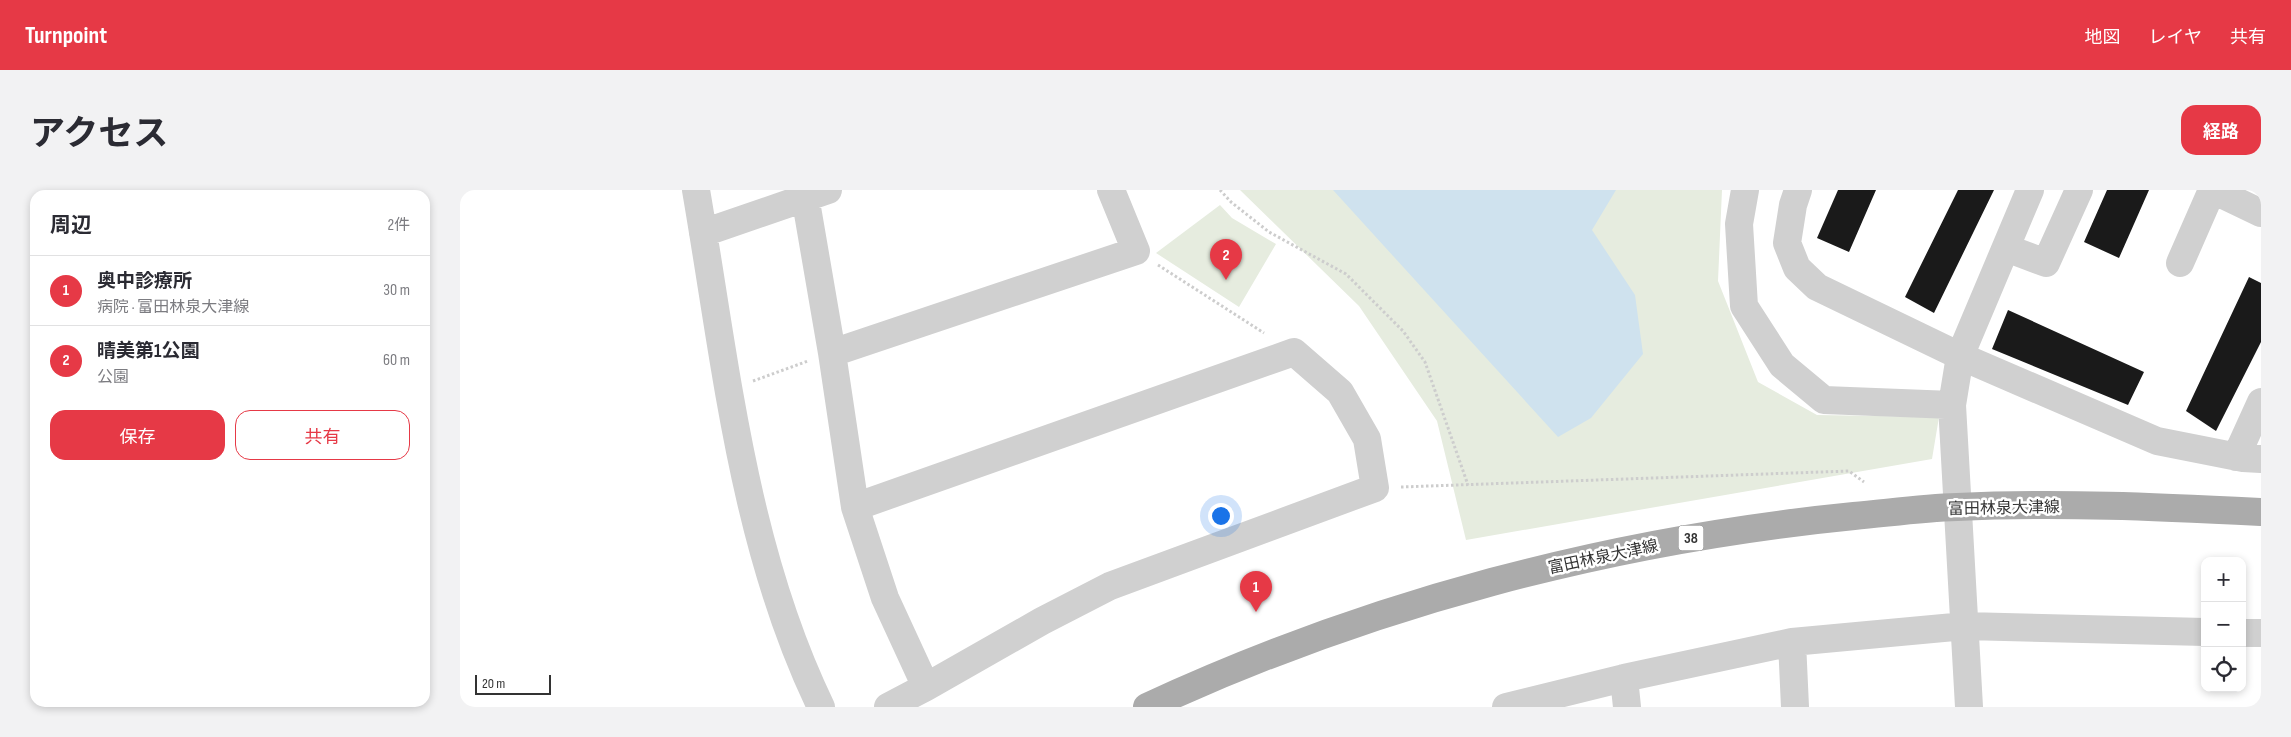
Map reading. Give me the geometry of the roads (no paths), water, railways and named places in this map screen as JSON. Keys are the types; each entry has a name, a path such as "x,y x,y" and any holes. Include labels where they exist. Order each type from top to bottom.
{"main road":[{"name":"富田林泉大津線","path":"1147,707 1302,643 1402,608 1474,586 1665,542 1777,524 1957,507 2172,508 2261,512"}],"street":[{"path":"696,190 746,482 764,552 791,634 821,707"},
{"path":"832,353 1136,251 1110,190"},
{"path":"1745,190 1740,224 1744,306 1782,365 1824,400 1952,404"},
{"path":"1798,190 1793,205 1787,244 1798,268 1817,287 1960,356 2157,442 2248,458 2261,402"},
{"path":"1969,707 1952,404 1960,356 2030,190"},
{"path":"2006,248 2046,262 2079,190"},
{"path":"2180,263 2212,190 2261,213"},
{"path":"704,233 813,193 832,353 855,508 885,598 926,686"},
{"path":"855,508 1294,352 1340,392 1367,439 1375,488 1110,586 1042,621 888,707"},
{"path":"1506,707 1624,678 1792,642 1965,626 2201,632"},
{"path":"2246,632 2261,633"},
{"path":"1792,642 1795,707"},
{"path":"1624,678 1627,707"}],"water":[{"path":"1333,190 1616,190 1592,230 1635,295 1643,354 1591,418 1558,437"}],"place":[{"name":"晴美第1公園","path":"1226,280"},
{"name":"奥中診療所","path":"1256,612"}]}
